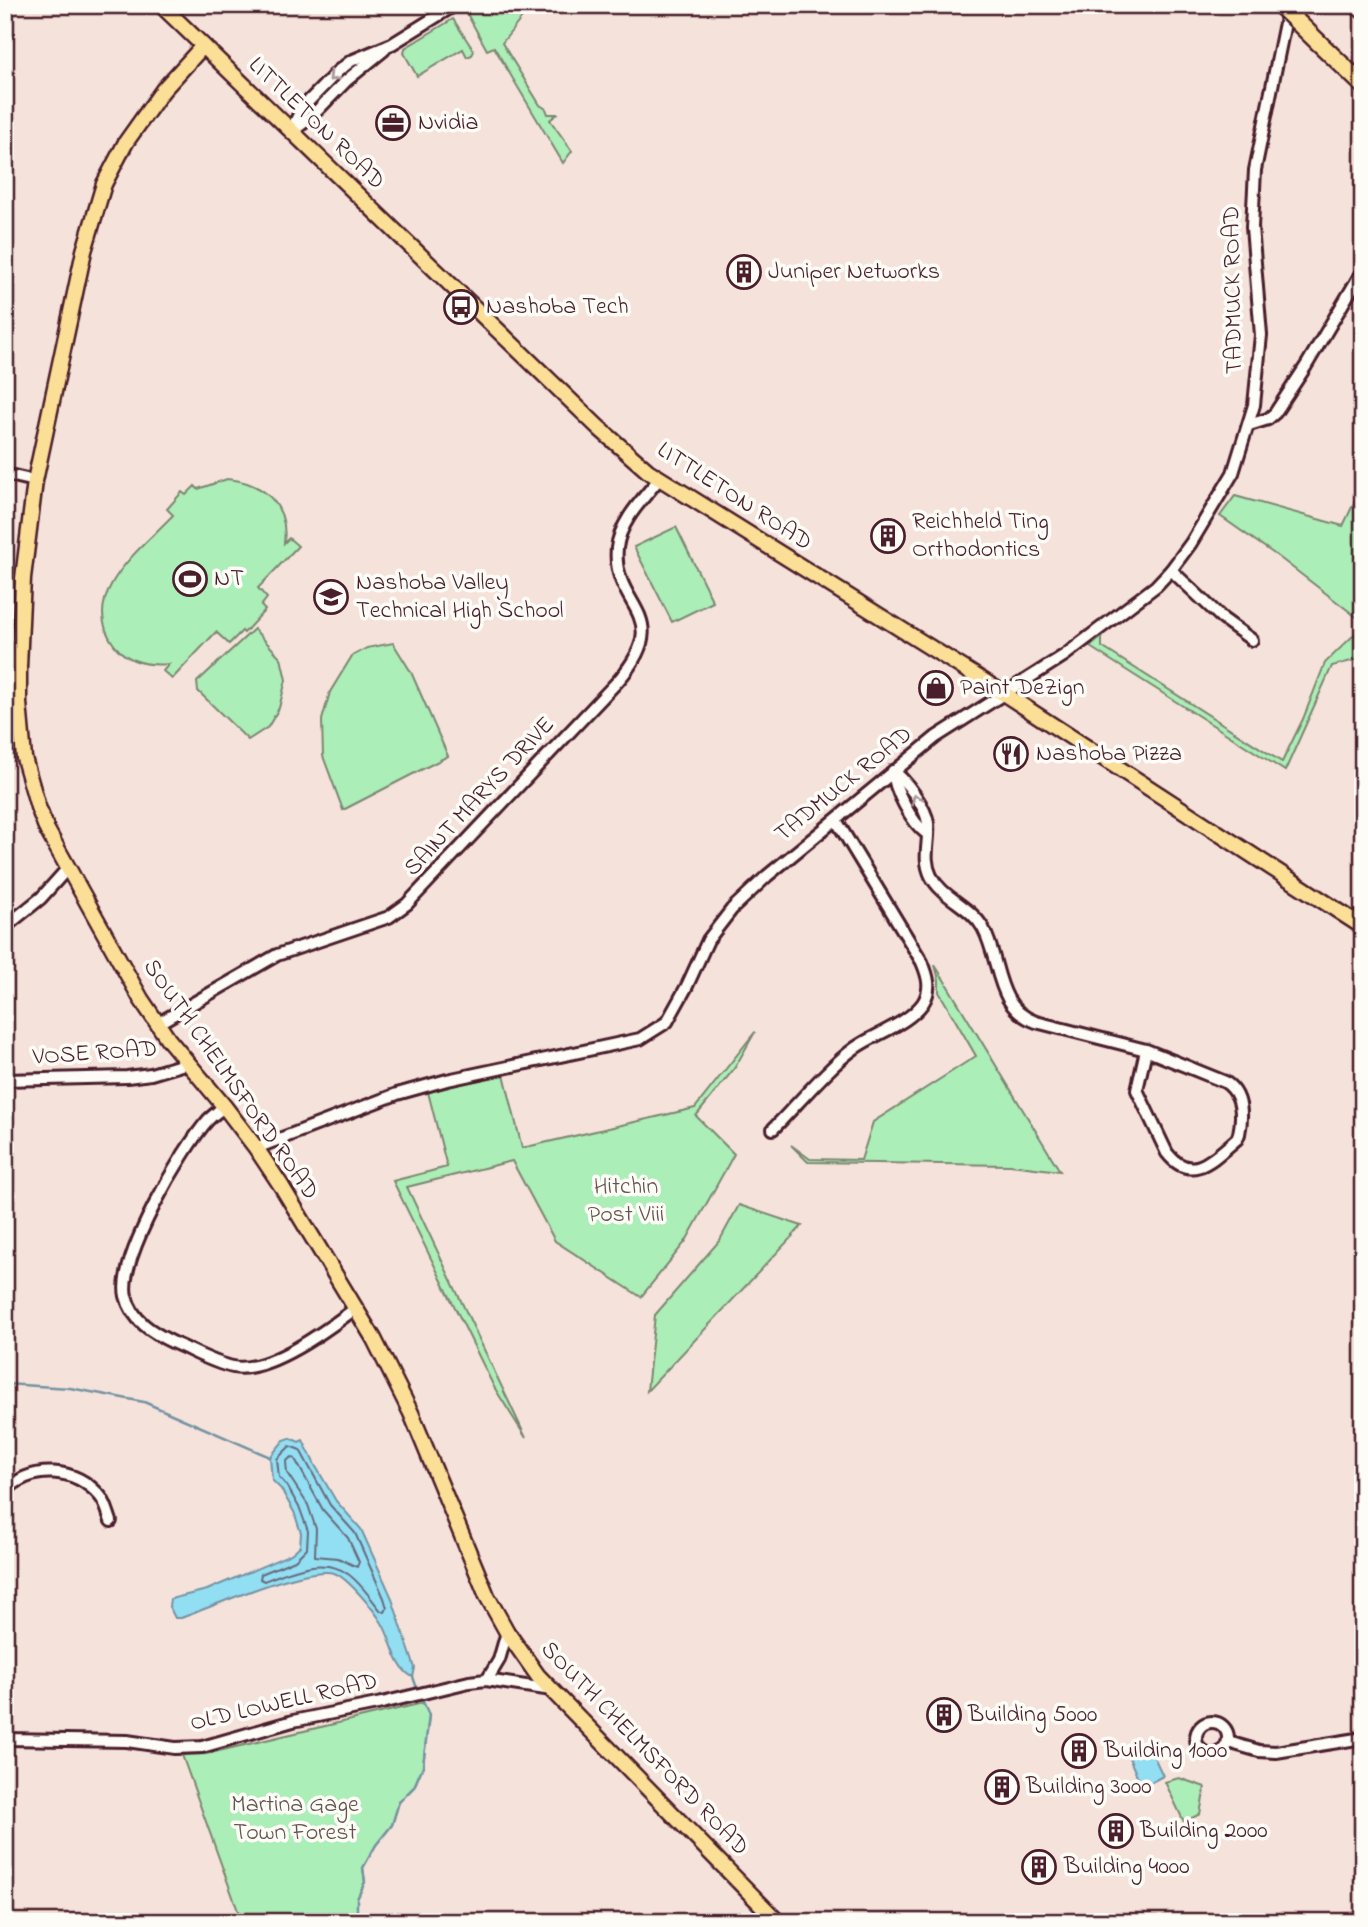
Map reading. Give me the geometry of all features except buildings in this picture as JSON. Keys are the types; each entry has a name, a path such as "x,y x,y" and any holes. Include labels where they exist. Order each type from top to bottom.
{"highway":[{"path":"1279,5 1363,85"},
{"path":"1357,5 1363,10"}],"main road":[{"name":"LITTLETON ROAD","path":"161,5 599,428 659,479 1003,693 1363,927"},
{"name":"SOUTH CHELMSFORD ROAD","path":"202,46 144,115 126,142 104,184 84,251 35,481 12,660 24,758 38,807 67,869 157,1024 256,1148 386,1360 411,1413 474,1566 506,1632 525,1660 552,1690 778,1922"}],"street":[{"path":"291,131 302,108 351,61 392,44 455,5"},
{"name":"TADMUCK ROAD","path":"256,1148 397,1094 447,1080 640,1039 655,1031 667,1021 708,940 732,909 767,876 936,737 1097,632 1156,586 1171,570 1191,543 1233,473 1249,425 1259,373 1261,335 1252,227 1255,170 1288,5"},
{"path":"1249,425 1268,419 1275,413 1363,270"},
{"path":"5,474 35,481"},
{"name":"SAINT MARYS DRIVE","path":"157,1024 277,955 388,917 407,904 618,681 633,664 642,648 643,629 617,567 617,545 632,513 659,479"},
{"path":"1171,570 1223,619 1252,640"},
{"path":"892,771 904,779 928,823 925,850 930,874 936,884 971,913 983,928 1003,989 1016,1010 1036,1022 1146,1050 1225,1082 1239,1097 1240,1129 1237,1139 1207,1164 1195,1168 1184,1167 1167,1153 1137,1090 1146,1050"},
{"path":"774,1129 855,1048 903,1020 919,1007 929,988 922,962 835,820"},
{"path":"5,927 41,898 67,869"},
{"name":"VOSE ROAD","path":"5,1080 128,1077 151,1074 188,1063"},
{"path":"224,1106 195,1138 145,1225 128,1263 125,1279 125,1295 131,1310 140,1322 163,1338 219,1362 234,1367 246,1367 272,1361 356,1308"},
{"path":"5,1491 30,1475 57,1472 71,1475 101,1497 111,1521"},
{"path":"487,1680 499,1660 506,1632"},
{"name":"OLD LOWELL ROAD","path":"5,1739 127,1741 175,1748 202,1747 293,1721 382,1703 444,1686 487,1680 552,1690"},
{"path":"1228,1742 1259,1751 1276,1752 1363,1738"}],"green space":[{"path":"474,5 532,5 502,43 540,105 548,114 557,114 550,120 572,151 563,163 494,47 487,50 466,12"},
{"path":"453,19 474,51 472,55 467,57 463,49 417,76 404,53 405,48"},
{"path":"1363,478 1363,622 1220,516 1235,496 1343,526"},
{"name":"NT","path":"227,479 252,485 271,498 282,517 284,543 289,538 298,546 258,588 267,598 261,606 265,610 244,633 242,631 229,644 216,632 172,679 163,671 169,664 133,660 115,646 105,627 103,609 117,574 173,515 167,509 182,492 186,495 195,486 198,489"},
{"path":"676,527 713,602 672,622 634,547"},
{"path":"1363,626 1363,658 1332,666 1285,771 1090,647 1102,637 1102,647 1282,762 1303,719 1325,663"},
{"path":"254,629 281,658 286,680 279,708 268,727 248,740 198,691 197,682"},
{"path":"393,643 411,672 448,756 343,810 323,756 322,720 330,692 352,656 367,648"},
{"path":"935,965 1060,1171 1010,1165 808,1162 791,1145 810,1159 861,1160 873,1122 976,1056 939,992"},
{"name":"Hitchin Post Viii","path":"755,1032 734,1069 696,1116 734,1154 686,1241 641,1297 555,1241 512,1161 407,1187 526,1438 494,1387 393,1181 447,1167 428,1092 504,1074 522,1148 695,1108"},
{"name":"Hitchin Post Viii","path":"739,1205 802,1226 647,1391 655,1315 720,1240"},
{"name":"Martina Gage Town Forest","path":"423,1703 429,1715 423,1766 414,1787 399,1802 392,1825 363,1868 365,1882 357,1899 357,1922 242,1922 182,1755 206,1754"},
{"path":"1179,1778 1205,1787 1200,1814 1184,1822 1165,1782"}],"water":[{"path":"290,1438 299,1442 303,1440 336,1501 361,1529 391,1596 415,1668 413,1677 402,1667 382,1623 373,1611 353,1587 334,1573 302,1575 175,1618 169,1606 170,1599 207,1590 291,1554 300,1546 301,1533 294,1512 281,1489 272,1480 270,1457 284,1440"},
{"path":"1150,1748 1163,1776 1142,1787 1129,1758"}],"waterway":[{"path":"5,1384 70,1388 144,1402 270,1457"},
{"path":"413,1677 418,1691"},
{"path":"357,1922 357,1899 365,1882 363,1868 392,1825 399,1802 414,1787 423,1766 429,1715 421,1697"}],"place":[{"name":"Nvidia","path":"393,123"},
{"name":"Juniper Networks","path":"744,272"},
{"name":"Nashoba Tech","path":"461,307"},
{"name":"Reichheld Ting Orthodontics","path":"888,536"},
{"name":"NT","path":"190,579"},
{"name":"Nashoba Valley Technical High School","path":"331,597"},
{"name":"Paint DeZign","path":"936,688"},
{"name":"Nashoba Pizza","path":"1011,754"},
{"name":"Building 5000","path":"944,1715"},
{"name":"Building 1000","path":"1079,1751"},
{"name":"Building 3000","path":"1002,1787"},
{"name":"Building 2000","path":"1116,1831"},
{"name":"Building 4000","path":"1039,1867"}]}
